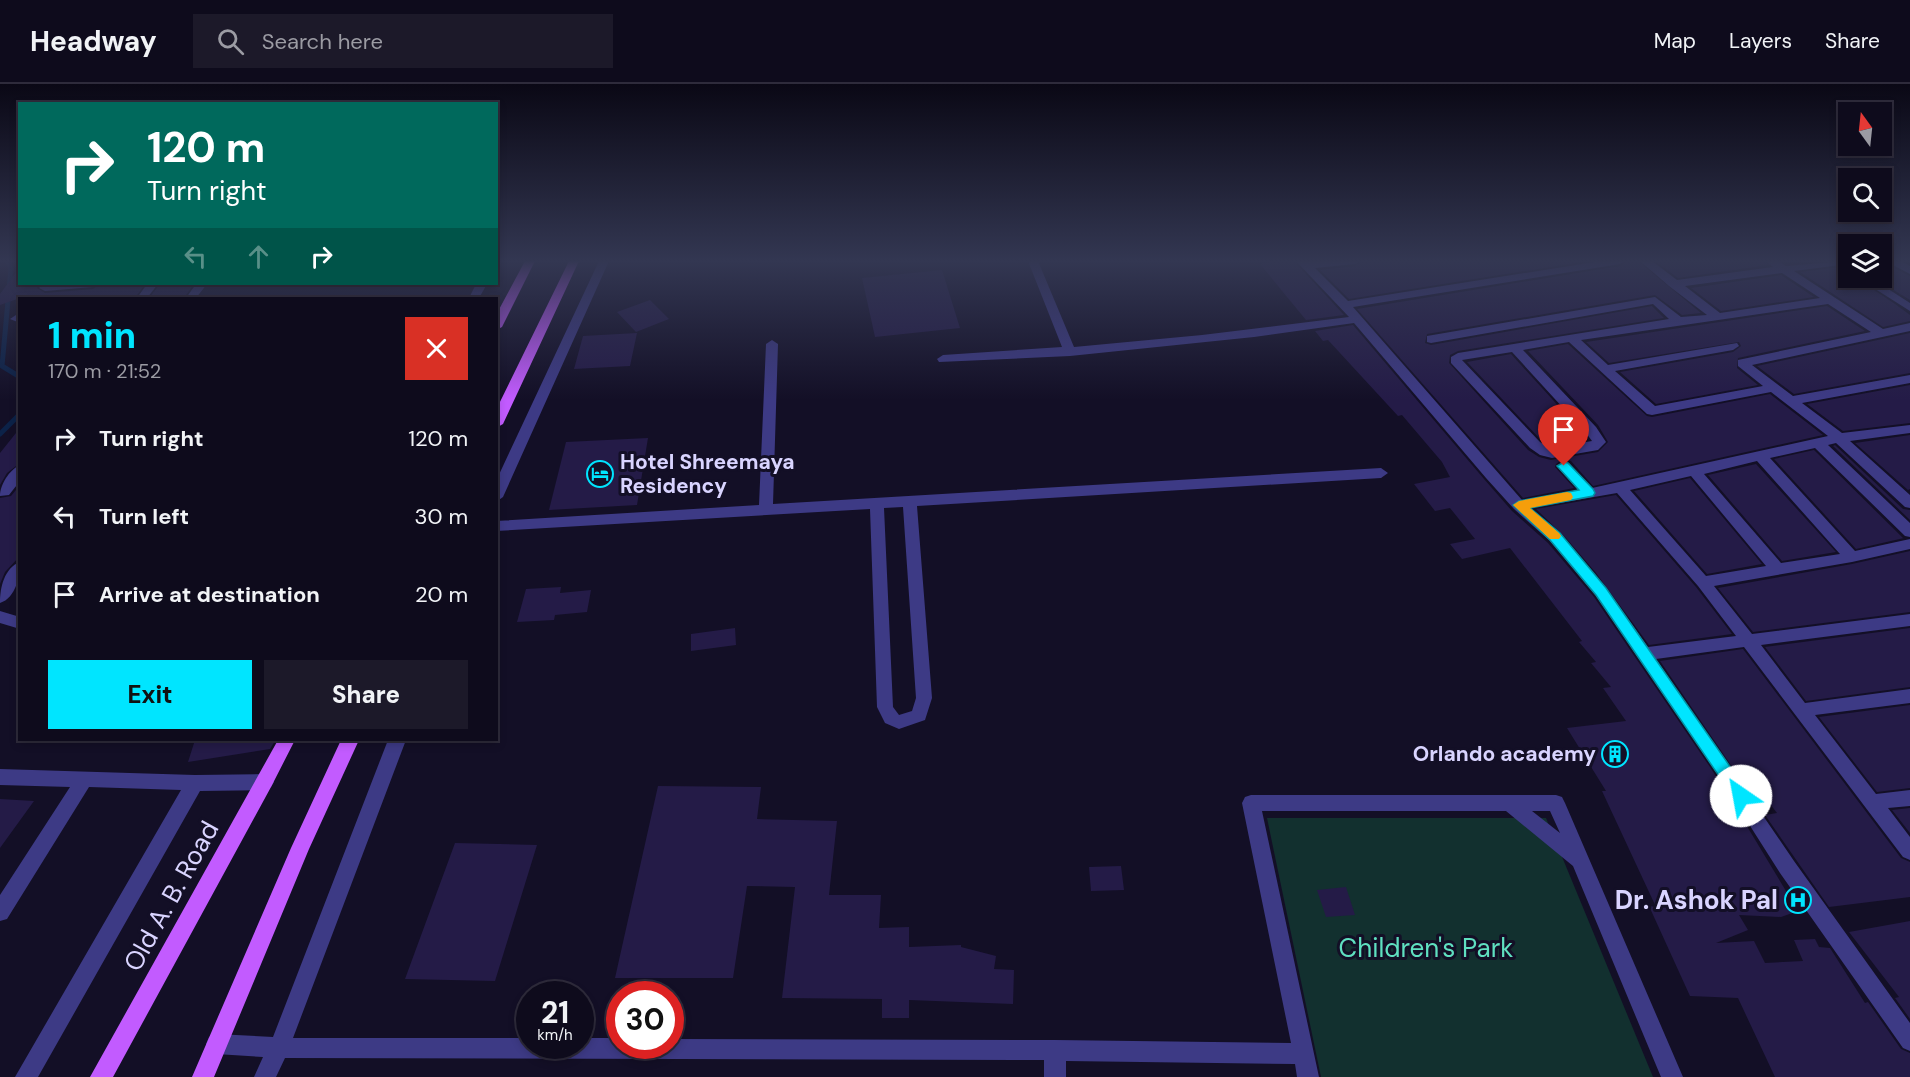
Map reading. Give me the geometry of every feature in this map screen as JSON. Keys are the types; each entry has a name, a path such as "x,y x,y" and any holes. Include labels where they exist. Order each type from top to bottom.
{"main road":[{"path":"498,323 506,307"},
{"path":"498,420 552,307"},
{"name":"Old A. B. Road","path":"101,1077 266,782 286,741"},
{"path":"204,1077 300,848 350,741"}],"street":[{"path":"498,493 583,307"},
{"path":"1052,307 1070,352"},
{"path":"1347,307 1519,505 1555,537 1601,592 1718,761 1787,867 1910,1041"},
{"path":"1431,339 1612,307"},
{"path":"1662,307 1678,321"},
{"path":"1705,307 1718,317"},
{"path":"1514,347 1591,430 1599,442 1598,445 1552,453 1540,449 1455,360 1458,357 1514,347 1570,337 1781,307"},
{"path":"1840,307 1881,333"},
{"path":"943,359 1070,352 1276,331 1357,319"},
{"path":"1910,327 1742,363 1839,438 1910,503"},
{"path":"1570,337 1652,411 1772,388"},
{"path":"766,510 772,344"},
{"path":"1605,369 1733,346"},
{"path":"1790,401 1910,379"},
{"path":"1519,505 1620,488 1839,438 1909,430"},
{"path":"1818,443 1910,532"},
{"path":"1761,457 1852,557"},
{"path":"1564,466 1589,493"},
{"path":"1694,471 1778,570"},
{"path":"4,492 18,473"},
{"path":"498,526 1381,473"},
{"path":"1620,488 1703,582 1910,851"},
{"path":"877,503 885,706 887,715 893,721 902,723 920,715 924,698 910,501"},
{"path":"1703,582 1852,557 1910,544"},
{"path":"0,597 18,570"},
{"path":"0,617 18,622"},
{"path":"1643,654 1910,620"},
{"path":"1802,710 1910,696"},
{"path":"265,1077 279,1048 397,741"},
{"path":"0,777 195,783 266,782"},
{"path":"0,912 84,780"},
{"path":"26,1077 195,783"},
{"path":"1872,802 1910,798"},
{"path":"1308,1077 1251,803 1556,803 1672,1077"},
{"path":"1509,803 1580,861"},
{"path":"216,1044 279,1048 1055,1050 1303,1054"},
{"path":"1055,1050 1055,1077"}],"green space":[{"name":"Children's Park","path":"1267,818 1546,818 1653,1077 1321,1077"}],"building":[{"path":"630,307 657,307 669,319 636,332 617,312"},
{"path":"868,307 954,307 960,328 875,337"},
{"path":"1296,307 1337,307 1344,315 1306,320"},
{"path":"1583,307 1427,334 1425,343 1431,345 1653,307 1664,318 1458,351 1450,355 1449,363 1528,450 1539,457 1551,460 1598,452 1608,442 1598,425 1528,351 1568,344 1647,416 1652,417 1770,394 1823,435 1593,486 1571,461 1563,459 1555,467 1574,488 1523,498 1357,309"},
{"path":"1672,307 1694,307 1701,313 1682,315"},
{"path":"1716,307 1745,307 1721,311"},
{"path":"1818,307 1829,307 1865,331 1738,358 1737,368 1758,385 1656,404 1620,372 1733,352 1741,346 1739,342 1609,363 1586,342"},
{"path":"1853,307 1900,307 1910,315 1910,321 1883,327"},
{"path":"1353,325 1512,511 1548,543 1594,597 1710,767 1721,784 1717,784 1742,818 1798,911 1781,917 1739,915 1748,930 1716,943 1754,941 1765,963 1803,961 1794,940 1815,939 1819,947 1830,948 1865,1003 1868,1002 1901,1049 1910,1053 1910,1077 1775,1077 1738,998 1690,996 1649,906 1656,907 1602,791 1606,791 1567,728 1626,721 1603,688 1611,687 1591,663 1596,662 1579,642 1582,641 1510,548 1462,559 1450,544 1475,539 1450,508 1435,511 1414,484 1450,477 1442,462 1402,415 1398,416 1328,340 1323,341 1315,331"},
{"path":"637,333 630,366 574,369 583,336"},
{"path":"1910,333 1910,373 1794,394 1757,366"},
{"path":"1511,354 1588,439 1550,446 1541,440 1467,362"},
{"path":"1910,385 1910,423 1843,431 1807,404"},
{"path":"18,430 18,465 7,473 0,485 0,453"},
{"path":"1910,435 1910,489 1908,490 1855,443"},
{"name":"Hotel Shreemaya Residency","path":"648,438 637,505 549,510 566,442"},
{"path":"1835,445 1903,509 1910,510 1910,520 1833,446"},
{"path":"1814,450 1904,538 1856,549 1774,459"},
{"path":"1756,464 1836,552 1782,561 1708,475"},
{"path":"1690,478 1762,564 1707,574 1634,491"},
{"path":"18,487 18,558 5,572 0,584 0,498 11,496"},
{"path":"1616,495 1696,587 1732,634 1649,645 1596,573 1566,538 1536,509"},
{"path":"1910,551 1910,612 1753,632 1718,588 1852,564"},
{"path":"561,587 560,593 591,590 587,612 555,615 554,620 517,622 526,589"},
{"path":"735,628 736,645 691,651 691,634"},
{"path":"1910,628 1910,687 1806,701 1765,647"},
{"path":"1743,649 1901,858 1910,862 1910,897 1829,907 1765,815 1777,813 1750,778 1741,780 1660,661"},
{"path":"1910,705 1910,788 1877,792 1819,717"},
{"path":"195,741 275,741 270,749 188,762"},
{"path":"658,786 761,787 757,819 837,821 829,895 881,895 879,928 909,927 909,947 961,945 961,947 996,956 994,969 1014,970 1013,1004 909,1000 909,1018 882,1018 882,999 782,998 795,887 747,886 733,978 615,978"},
{"path":"0,799 34,801 0,848"},
{"path":"1910,808 1910,833 1892,810"},
{"path":"455,843 537,845 495,981 405,979"},
{"path":"1121,866 1124,890 1091,891 1089,867"},
{"path":"1346,887 1355,915 1326,917 1317,890"},
{"path":"1910,921 1910,1019 1895,998 1899,997 1849,932"}],"waterway":[{"path":"7,307 2,366 18,376"},
{"path":"0,434 18,416"}],"slow traffic":[{"path":"1554,536 1519,505 1567,497"}],"place":[{"name":"Hotel Shreemaya Residency","path":"600,474"},
{"name":"Orlando academy","path":"1615,754"},
{"name":"Dr. Ashok Pal","path":"1798,900"}],"route":[{"path":"1564,466 1589,493 1519,505 1555,537 1601,592 1741,796"}]}
